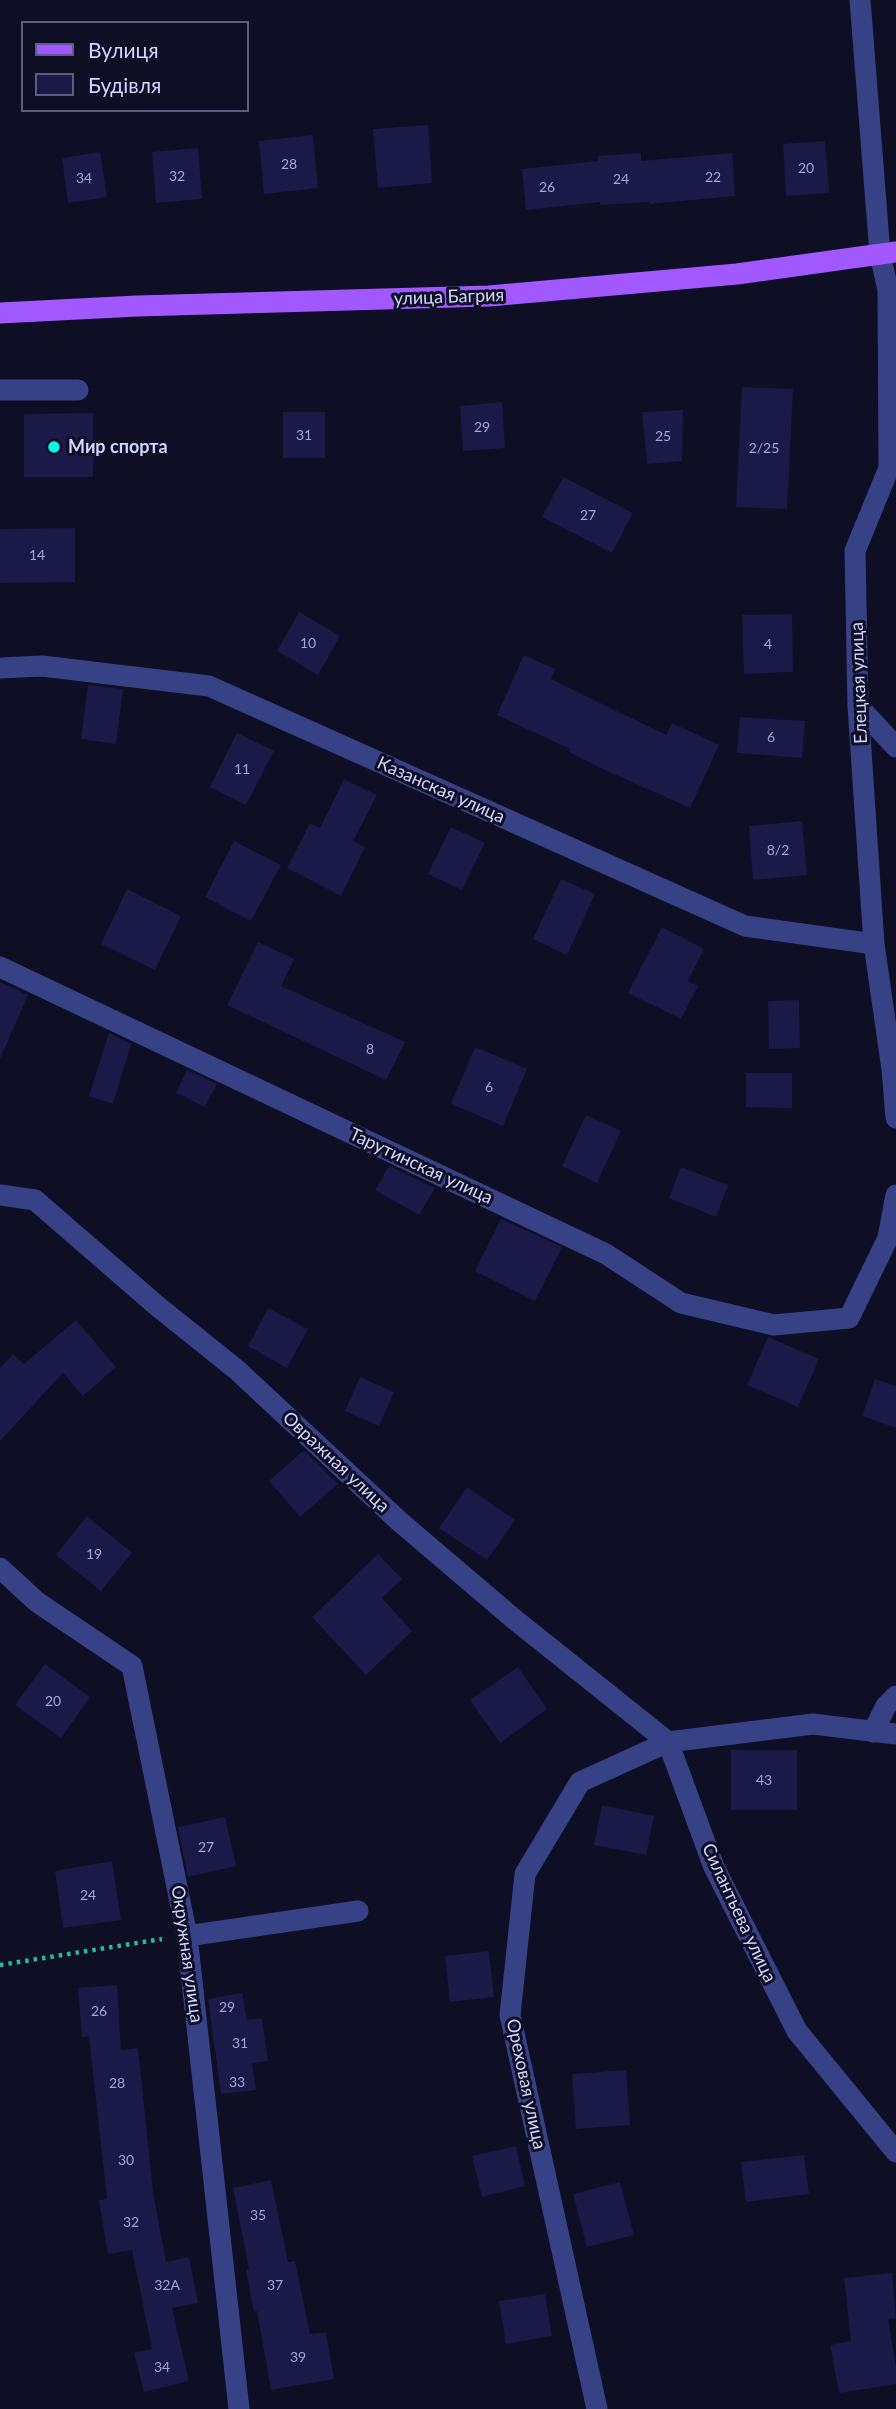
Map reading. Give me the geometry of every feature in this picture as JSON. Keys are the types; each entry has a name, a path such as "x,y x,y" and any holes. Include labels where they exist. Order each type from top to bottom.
{"main road":[{"name":"улица Багрия","path":"0,313 137,306 489,296 737,274 888,253"}],"street":[{"name":"Елецкая улица","path":"860,0 888,253 892,471 855,551 858,706 874,944 892,1069 896,1118"},
{"path":"0,390 78,390"},
{"name":"Казанская улица","path":"0,668 42,666 209,686 745,926 874,944"},
{"path":"858,706 896,747"},
{"name":"Тарутинская улица","path":"0,967 606,1254 681,1303 774,1325 849,1318 888,1238 896,1195"},
{"name":"Овражная улица","path":"0,1195 35,1200 156,1305 237,1370 399,1521 514,1619 668,1742"},
{"name":"Окружная улица","path":"0,1568 37,1602 132,1666 187,1936 239,2409"},
{"path":"873,1732 886,1706 896,1696"},
{"path":"668,1742 813,1724 896,1734"},
{"name":"Силантьева улица","path":"668,1742 714,1867 797,2031 896,2152"},
{"name":"Ореховая улица","path":"597,2409 510,2015 518,1938 525,1874 580,1782 668,1742"},
{"path":"187,1936 358,1911"}],"path":[{"path":"0,1965 187,1936"}],"building":[{"path":"428,125 432,183 378,188 373,129"},
{"path":"313,135 318,188 264,194 259,141"},
{"path":"825,141 829,193 786,196 783,144"},
{"path":"198,148 202,199 156,203 152,152"},
{"path":"100,152 107,197 68,203 62,158"},
{"path":"641,153 641,161 732,153 735,196 650,204 600,205 600,202 526,210 522,169 598,161 598,156"},
{"path":"742,387 793,389 787,509 736,507"},
{"path":"502,402 505,448 463,451 460,406"},
{"path":"683,410 682,461 647,464 642,412"},
{"path":"283,412 325,412 325,458 283,458"},
{"path":"93,413 93,477 24,477 24,414"},
{"path":"563,477 633,513 612,553 542,517"},
{"path":"75,528 75,582 0,583 0,529"},
{"path":"299,612 340,636 318,675 277,651"},
{"path":"792,614 793,672 744,674 742,615"},
{"path":"524,655 555,669 551,679 666,735 672,723 719,745 690,808 605,770 569,752 570,749 497,715"},
{"path":"88,685 123,689 116,744 81,739"},
{"path":"740,717 805,721 802,758 737,753"},
{"path":"237,733 274,751 246,805 210,787"},
{"path":"344,779 377,795 353,841 365,847 341,896 287,868 310,823 320,828"},
{"path":"802,821 807,875 753,880 749,826"},
{"path":"451,827 485,843 462,890 428,874"},
{"path":"234,841 281,865 251,921 205,897"},
{"path":"561,879 595,894 567,955 533,939"},
{"path":"127,889 181,916 155,970 101,944"},
{"path":"662,927 704,949 688,981 698,986 681,1019 628,993"},
{"path":"258,942 294,959 281,986 405,1042 386,1080 227,1005"},
{"path":"0,982 28,995 0,1059"},
{"path":"799,1000 800,1048 769,1049 768,1001"},
{"path":"109,1033 131,1044 113,1104 89,1096"},
{"path":"475,1047 527,1069 503,1126 451,1104"},
{"path":"187,1070 217,1084 205,1107 176,1093"},
{"path":"746,1073 792,1073 792,1108 746,1107"},
{"path":"586,1115 621,1131 597,1183 562,1166"},
{"path":"389,1166 435,1188 419,1215 375,1190"},
{"path":"681,1167 728,1185 716,1217 669,1198"},
{"path":"501,1219 562,1247 535,1301 475,1271"},
{"path":"268,1308 308,1329 287,1368 248,1346"},
{"path":"76,1320 116,1367 83,1396 63,1373 0,1441 0,1368 13,1354 24,1364"},
{"path":"768,1337 819,1359 798,1407 747,1385"},
{"path":"360,1377 394,1392 379,1426 345,1411"},
{"path":"875,1379 896,1386 896,1428 862,1416"},
{"path":"304,1450 338,1484 300,1517 269,1481"},
{"path":"467,1487 515,1520 487,1560 439,1528"},
{"path":"87,1516 132,1553 101,1591 56,1555"},
{"path":"378,1554 402,1579 382,1598 412,1631 366,1675 312,1617"},
{"path":"45,1664 90,1697 61,1738 15,1705"},
{"path":"518,1667 547,1709 500,1743 470,1700"},
{"path":"731,1750 797,1750 797,1810 731,1810"},
{"path":"602,1805 654,1816 646,1855 594,1845"},
{"path":"225,1817 236,1866 188,1877 178,1827"},
{"path":"112,1861 121,1920 63,1928 55,1871"},
{"path":"489,1951 494,1997 450,2002 445,1956"},
{"path":"117,1985 121,2050 138,2048 153,2192 166,2262 189,2257 198,2303 172,2308 189,2381 144,2392 134,2353 152,2349 132,2250 108,2254 99,2200 107,2199 89,2036 82,2037 78,1988"},
{"path":"242,1993 247,2020 262,2018 268,2061 252,2063 256,2090 221,2094 208,1999"},
{"path":"626,2070 630,2125 576,2129 572,2074"},
{"path":"516,2146 525,2186 482,2197 472,2156"},
{"path":"804,2155 809,2194 746,2202 741,2162"},
{"path":"271,2180 288,2262 295,2261 310,2334 326,2332 334,2379 271,2390 257,2311 254,2312 246,2270 249,2269 233,2188"},
{"path":"620,2182 634,2235 587,2247 573,2194"},
{"path":"892,2273 896,2318 888,2319 896,2384 839,2393 830,2345 851,2341 844,2278"},
{"path":"545,2294 552,2336 506,2344 499,2301"}],"place":[{"name":"Мир спорта","path":"54,447"}]}
